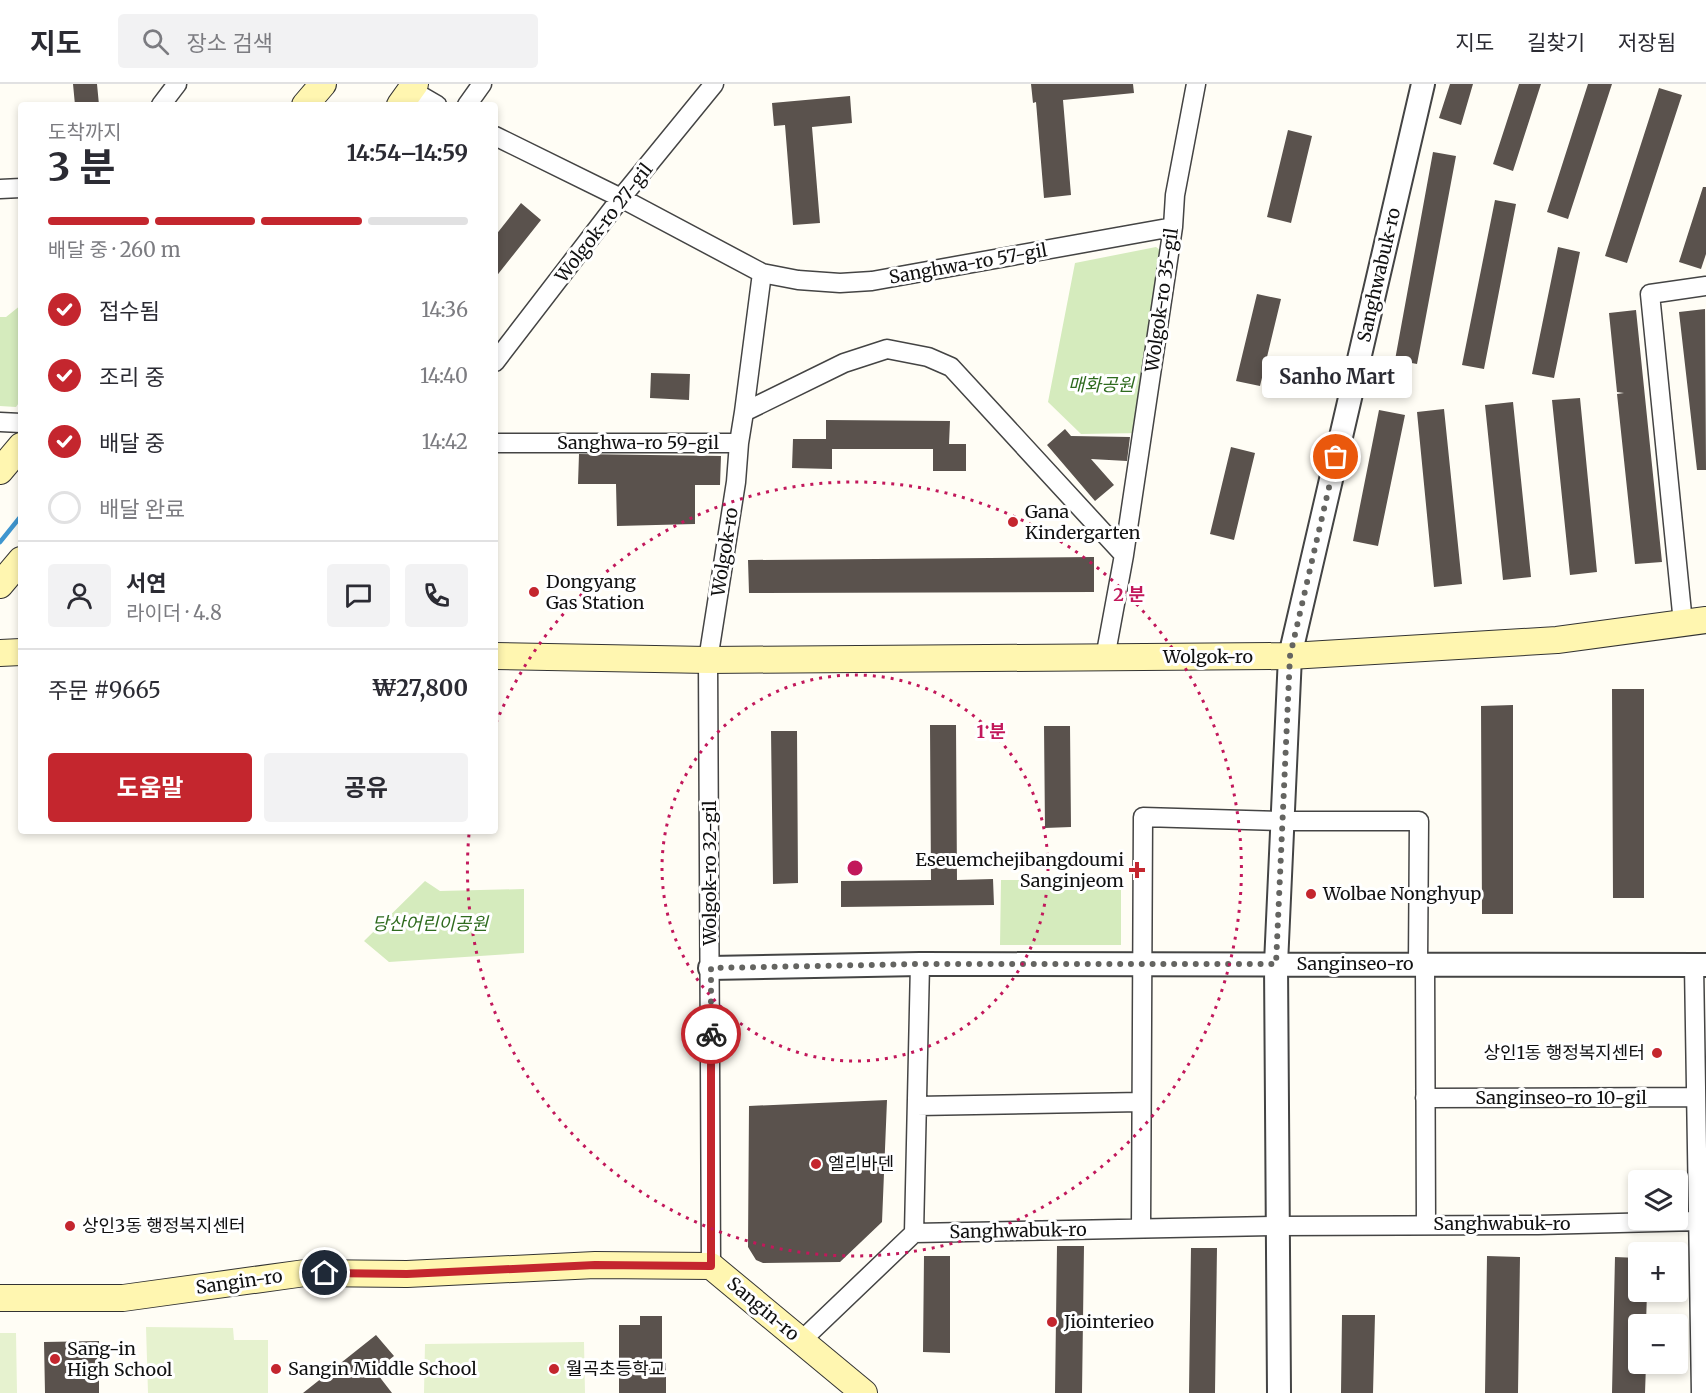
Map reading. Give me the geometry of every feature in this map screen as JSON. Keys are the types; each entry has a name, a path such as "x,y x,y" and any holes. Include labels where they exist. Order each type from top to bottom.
{"main road":[{"path":"308,102 323,84"},
{"path":"0,471 18,450"},
{"name":"Wolgok-ro","path":"498,656 708,660 1290,656 1557,640 1694,621"},
{"path":"0,653 18,652"},
{"name":"Sangin-ro","path":"0,1298 123,1298 304,1273 407,1274 595,1265 711,1266 864,1393"}],"street":[{"path":"163,102 177,84"},
{"path":"469,102 482,84"},
{"name":"Wolgok-ro 27-gil","path":"498,359 621,198 714,84"},
{"name":"Wolgok-ro 35-gil","path":"1105,658 1124,555 1173,227 1175,195 1196,84"},
{"name":"Sanghwabuk-ro","path":"1279,1393 1276,964 1290,656 1423,84"},
{"path":"409,93 430,102"},
{"name":"Sanghwa-ro 57-gil","path":"498,137 621,198 762,273 798,280 840,283 872,281 1173,227"},
{"path":"0,189 18,188"},
{"path":"744,412 762,273"},
{"path":"1694,621 1650,294 1706,286"},
{"path":"744,412 844,363 887,349 928,357 951,367 1124,555"},
{"name":"Sanghwa-ro 59-gil","path":"498,443 739,443 744,412"},
{"path":"0,422 18,423"},
{"name":"Wolgok-ro","path":"708,660 736,482 739,443"},
{"name":"Wolgok-ro 32-gil","path":"708,660 711,1266"},
{"path":"1141,1228 1143,817 1282,821 1419,821 1422,964"},
{"path":"801,1341 914,1233 920,964"},
{"name":"Sanginseo-ro","path":"711,968 920,964 1700,965"},
{"name":"Sanginseo-ro","path":"1422,964 1426,1225"},
{"path":"1700,965 1696,1097 1701,1393"},
{"name":"Sanginseo-ro 10-gil","path":"1425,1098 1696,1097"},
{"path":"917,1106 1141,1102"},
{"name":"Sanghwabuk-ro","path":"914,1233 1698,1221"}],"green space":[{"name":"매화공원","path":"1156,247 1169,257 1142,433 1081,434 1048,402 1075,263"},
{"path":"18,307 18,404 16,407 0,406 0,317 6,317"},
{"path":"1001,880 1121,880 1121,945 1000,945"},
{"name":"당산어린이공원","path":"425,881 440,891 524,889 524,953 389,962 364,941"},
{"path":"146,1327 233,1328 234,1340 268,1340 268,1393 148,1393"},
{"path":"0,1333 16,1333 17,1393 0,1393"},
{"path":"584,1342 585,1393 424,1393 425,1344"}],"building":[{"path":"73,84 97,84 99,102 75,102"},
{"path":"1031,84 1133,84 1134,93 1063,100 1071,195 1044,198 1036,102 1033,103"},
{"path":"1450,84 1473,84 1461,125 1439,118"},
{"path":"1519,84 1541,84 1513,171 1493,164"},
{"path":"1588,84 1612,84 1568,219 1547,212"},
{"path":"1659,88 1682,95 1627,263 1605,256"},
{"path":"850,96 852,123 812,127 820,223 793,225 785,125 774,126 772,103"},
{"path":"1288,130 1312,136 1291,223 1267,217"},
{"path":"1433,152 1456,156 1417,364 1395,360"},
{"path":"1703,187 1706,187 1706,254 1701,269 1679,262"},
{"path":"1495,200 1516,204 1484,369 1462,365"},
{"path":"521,203 541,220 498,274 498,232"},
{"path":"1558,247 1580,252 1554,378 1532,374"},
{"path":"1257,294 1281,299 1260,386 1236,381"},
{"path":"1705,309 1706,470 1697,470 1679,312"},
{"path":"1636,310 1662,562 1635,564 1617,394 1624,393 1617,392 1609,313"},
{"path":"651,373 690,374 689,400 650,398"},
{"path":"1580,398 1597,572 1570,575 1552,400"},
{"path":"1513,402 1531,577 1503,580 1485,405"},
{"path":"1444,409 1462,584 1434,587 1417,412"},
{"path":"1379,410 1405,415 1378,546 1353,541"},
{"path":"826,420 950,421 949,444 966,444 966,471 933,471 933,449 832,449 832,469 792,468 793,439 826,439"},
{"path":"1065,429 1071,436 1130,437 1127,461 1091,459 1114,485 1095,501 1047,445"},
{"path":"1231,447 1255,453 1234,540 1210,534"},
{"path":"579,454 721,456 720,485 695,485 695,524 617,526 616,484 578,484"},
{"path":"1094,557 1094,592 749,593 748,560"},
{"path":"1612,689 1644,689 1644,898 1613,898"},
{"path":"1513,705 1513,914 1482,914 1481,706"},
{"path":"930,725 956,725 957,880 993,879 994,905 841,907 841,881 931,880"},
{"path":"1044,726 1070,726 1071,827 1045,828"},
{"path":"771,731 797,731 798,883 773,884"},
{"name":"엘리바덴","path":"887,1100 882,1222 840,1262 763,1263 756,1260 748,1247 749,1106"},
{"path":"1057,1246 1084,1246 1082,1393 1055,1393"},
{"path":"1191,1248 1217,1248 1215,1393 1189,1393"},
{"path":"924,1256 950,1256 950,1353 923,1352"},
{"path":"1487,1256 1520,1257 1518,1393 1485,1393"},
{"path":"1615,1257 1628,1258 1628,1302 1647,1302 1646,1314 1628,1314 1628,1374 1646,1374 1645,1393 1612,1393"},
{"path":"1342,1315 1375,1315 1373,1393 1341,1393"},
{"path":"640,1316 662,1316 662,1363 666,1363 666,1393 619,1393 619,1325 640,1325"},
{"path":"376,1335 394,1356 375,1371 392,1393 303,1393"},
{"path":"99,1341 99,1393 45,1393 44,1342"}],"waterway":[{"path":"0,542 18,520"}],"way so far":[{"path":"711,1034 711,968 920,964 1276,964 1290,656 1336,457"}],"place":[{"name":"Sanho Mart","path":"1336,457"},
{"name":"Gana Kindergarten","path":"1013,522"},
{"name":"Dongyang Gas Station","path":"534,592"},
{"name":"Eseuemchejibangdoumi Sanginjeom","path":"1137,870"},
{"name":"Wolbae Nonghyup","path":"1311,894"},
{"name":"상인1동 행정복지센터","path":"1657,1053"},
{"name":"엘리바덴","path":"816,1164"},
{"name":"상인3동 행정복지센터","path":"70,1226"},
{"name":"Jiointerieo","path":"1052,1322"},
{"name":"Sang-in High School","path":"55,1359"},
{"name":"Sangin Middle School","path":"276,1369"},
{"name":"월곡초등학교","path":"554,1369"}],"route":[{"path":"325,1273 407,1274 595,1265 711,1266 711,1034"}]}
